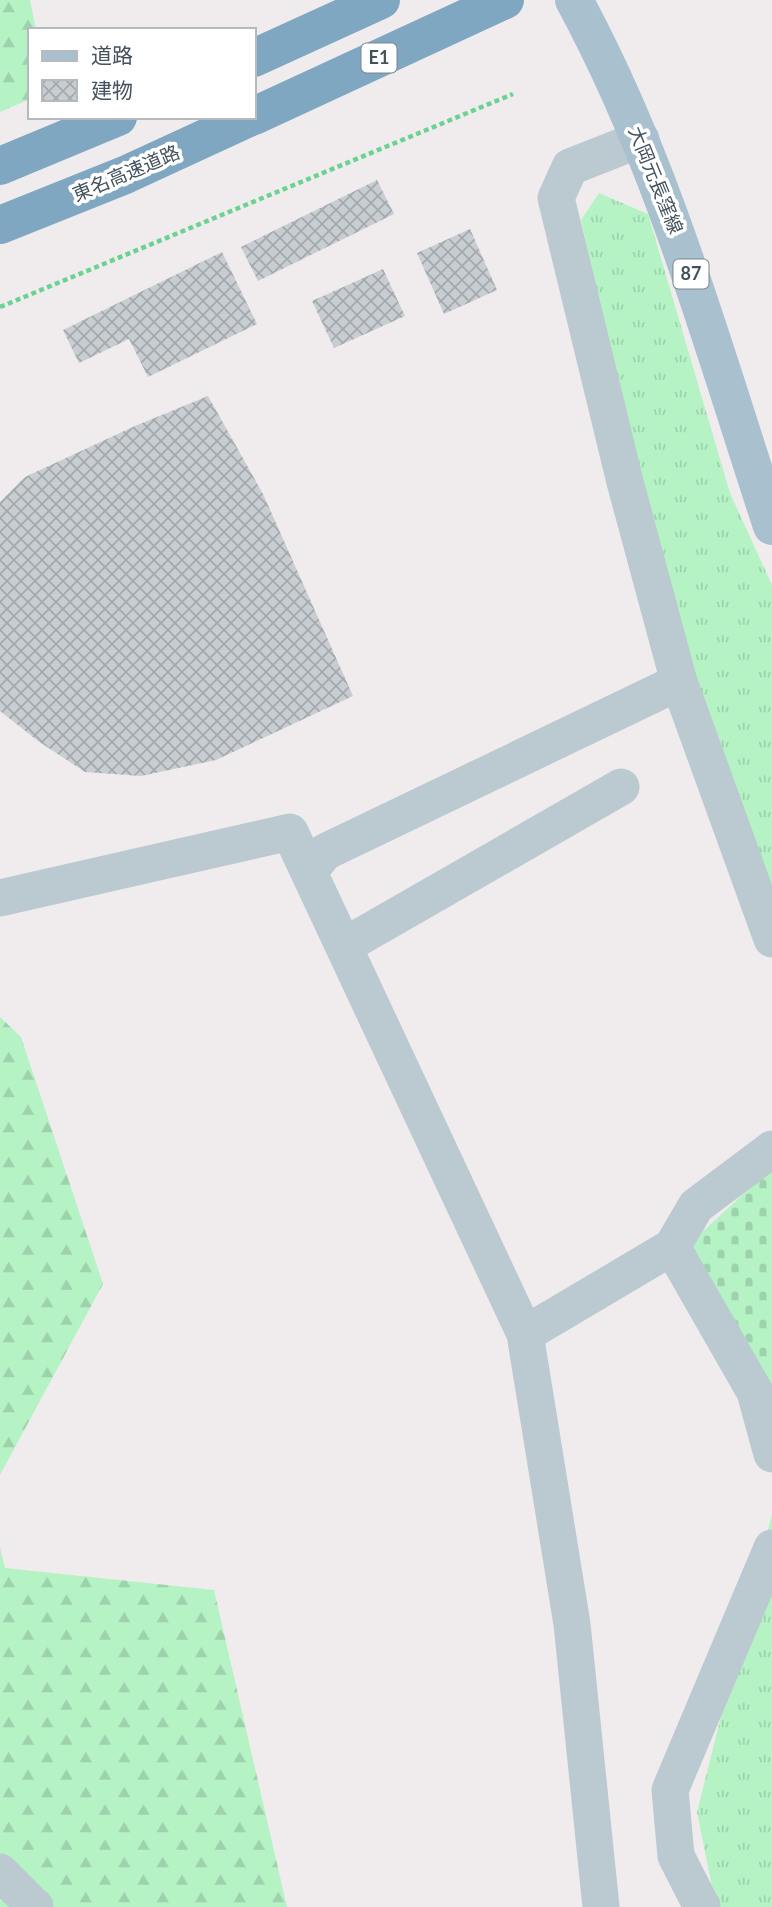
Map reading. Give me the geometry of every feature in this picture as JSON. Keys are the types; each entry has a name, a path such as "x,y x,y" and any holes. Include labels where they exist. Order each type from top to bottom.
{"highway":[{"path":"256,57 381,0"},
{"name":"東名高速道路","path":"256,115 505,0"},
{"path":"0,166 113,119"},
{"name":"東名高速道路","path":"0,225 125,175 248,119"},
{"path":"0,238 125,175"}],"main road":[{"name":"大岡元長窪線","path":"582,15 641,139 676,226 772,526"}],"street":[{"path":"641,139 570,167 556,198 625,482 679,682 772,939"},
{"path":"309,872 324,852 679,682"},
{"path":"344,946 621,787"},
{"path":"0,898 290,832 525,1334 572,1624 601,1907"},
{"path":"525,1334 672,1247 696,1206 772,1149"},
{"path":"672,1247 755,1392 772,1454"},
{"path":"702,1907 676,1856 670,1790 772,1548"},
{"path":"0,1872 35,1907"}],"path":[{"path":"0,307 513,94"}],"green space":[{"path":"0,0 30,0 36,28 28,28 28,100 0,112"},
{"path":"599,193 648,214 730,493 772,585 772,917 684,694 581,220"},
{"path":"0,1017 21,1037 103,1284 0,1475"},
{"path":"772,1168 772,1443 690,1243"},
{"path":"772,1514 772,1907 716,1907 697,1812"},
{"path":"0,1547 5,1568 214,1590 287,1907 0,1907"}],"building":[{"path":"377,180 394,214 258,281 241,247"},
{"path":"470,229 497,290 444,314 417,253"},
{"path":"222,252 257,324 148,377 129,339 79,363 63,330"},
{"path":"383,269 405,316 334,348 312,301"},
{"path":"208,396 263,494 353,696 216,760 141,776 85,772 38,741 0,711 0,502 25,477 135,426"}]}
